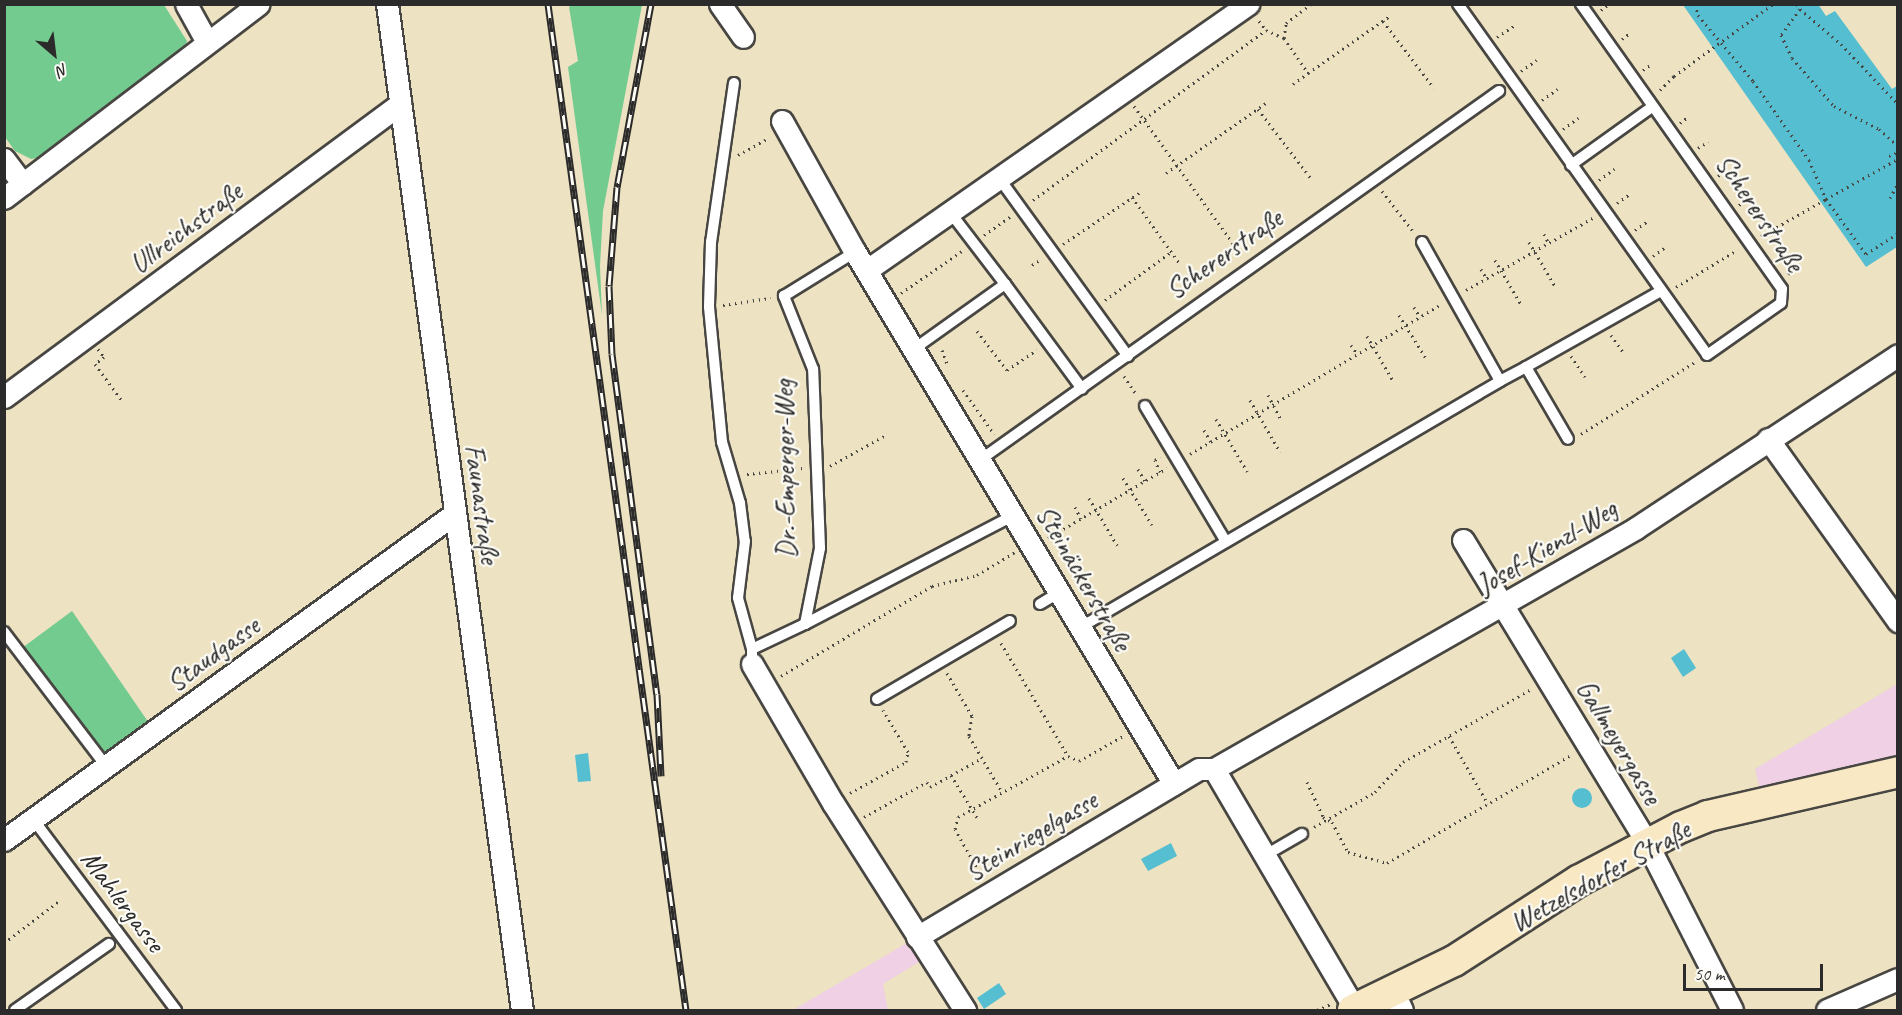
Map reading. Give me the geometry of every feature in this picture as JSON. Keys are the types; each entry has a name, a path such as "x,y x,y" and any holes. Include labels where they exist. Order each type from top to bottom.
{"main road":[{"name":"Wetzelsdorfer Straße","path":"1354,1010 1398,1002 1578,881 1647,843 1708,816 1898,772"}],"street":[{"path":"186,4 207,42"},
{"path":"4,198 259,4"},
{"name":"Faunastraße","path":"387,4 522,1011"},
{"path":"720,4 743,37"},
{"path":"867,270 1248,5"},
{"name":"Ullreichstraße","path":"4,397 400,104"},
{"name":"Steinäckerstraße","path":"784,125 855,252 1033,544 1138,727 1174,784"},
{"path":"4,159 23,184"},
{"name":"Josef-Kienzl-Weg","path":"1214,769 1504,607 1636,528 1898,355"},
{"path":"1768,439 1898,621"},
{"name":"Staudgasse","path":"4,840 454,514"},
{"name":"Gallmeyergasse","path":"1463,540 1647,843 1732,1011"},
{"name":"Dr.-Emperger-Weg","path":"752,656 762,687 965,1011"},
{"path":"1174,784 1199,769 1214,769 1354,1010"},
{"name":"Steinriegelgasse","path":"917,937 1174,784"},
{"path":"1827,1011 1898,979"}],"lane":[{"path":"1458,4 1707,355"},
{"name":"Schererstraße","path":"1581,4 1649,104 1782,289 1781,303 1707,355"},
{"name":"Dr.-Emperger-Weg","path":"734,83 720,162 711,242 709,307 722,442 740,503 745,542 738,598 752,656"},
{"name":"Schererstraße","path":"980,460 1252,270 1499,91"},
{"path":"1571,165 1649,104"},
{"path":"999,178 1054,250 1128,356"},
{"path":"951,212 1082,389"},
{"path":"1422,242 1500,381"},
{"path":"784,296 855,252"},
{"path":"914,349 1005,284"},
{"path":"1081,627 1225,540 1500,381 1662,293"},
{"name":"Dr.-Emperger-Weg","path":"784,296 813,369 820,548 805,624"},
{"path":"1526,367 1568,439"},
{"path":"1145,406 1225,540"},
{"path":"752,656 805,624 1014,515"},
{"path":"1040,604 1060,592"},
{"path":"876,699 1010,621"},
{"path":"4,632 106,766"},
{"name":"Mahlergasse","path":"33,819 176,1011"},
{"path":"1264,856 1302,834"},
{"path":"15,1011 109,944"}],"path":[{"path":"1284,38 1286,23 1311,4"},
{"path":"1695,4 1698,15 1748,74 1809,160 1827,199 1866,254 1898,233"},
{"path":"1649,104 1719,42 1773,4"},
{"path":"1797,4 1841,44 1898,104"},
{"path":"1248,5 1266,30 1284,38 1308,73"},
{"path":"1800,9 1780,35 1792,58 1834,106 1879,129 1898,146"},
{"path":"1293,84 1391,15"},
{"path":"1383,21 1434,88"},
{"path":"886,303 1144,121 1266,30"},
{"path":"1123,92 1252,270"},
{"path":"1166,173 1266,103"},
{"path":"1258,109 1310,177"},
{"path":"720,162 784,125"},
{"path":"1888,156 1898,152"},
{"path":"1662,293 1897,159"},
{"path":"1375,182 1422,242"},
{"path":"1890,198 1898,183"},
{"path":"1032,265 1138,193"},
{"path":"1132,197 1180,264"},
{"path":"1544,234 1549,244"},
{"path":"1529,242 1555,286"},
{"path":"1095,307 1171,252"},
{"path":"1495,260 1522,306"},
{"path":"1481,269 1487,279"},
{"path":"709,307 784,296"},
{"path":"1414,307 1420,317"},
{"path":"1399,315 1426,360"},
{"path":"1604,323 1623,352"},
{"path":"977,331 1007,370 1048,343"},
{"path":"88,336 104,357 95,364 123,402"},
{"path":"1367,336 1392,379"},
{"path":"762,687 932,586 977,575 1081,519 1358,355 1352,345"},
{"path":"1564,345 1586,376"},
{"path":"942,350 951,372"},
{"path":"1568,439 1707,355"},
{"path":"1116,365 1145,406"},
{"path":"962,388 1002,445"},
{"path":"1268,395 1281,419"},
{"path":"1250,400 1280,452"},
{"path":"1216,419 1247,471"},
{"path":"1204,430 1211,442"},
{"path":"1138,469 1145,481"},
{"path":"1123,478 1152,525"},
{"path":"1089,498 1117,545"},
{"path":"1075,507 1081,519"},
{"path":"994,631 1068,756 1079,761 1138,727"},
{"path":"941,662 972,716 969,736 1002,792"},
{"path":"1302,834 1375,792 1403,762 1548,680"},
{"path":"833,803 906,762 908,752 876,699"},
{"path":"1449,736 1488,804"},
{"path":"1307,782 1327,820 1348,852 1387,863 1588,745"},
{"path":"991,892 955,829 958,817 1068,756"},
{"path":"847,826 927,782 930,787 982,758"},
{"path":"951,775 978,819"},
{"path":"4,943 59,901"}],"shaded area":[{"path":"1897,684 1897,759 1760,790 1755,769"},
{"path":"910,941 919,962 883,984 888,1010 793,1010"}],"green space":[{"path":"572,4 642,5 603,211 600,266 602,315 568,67 578,61 569,7"},
{"path":"5,5 164,5 187,41 184,50 44,157 31,159 15,151 5,137"},
{"path":"72,611 151,726 105,759 22,648"}],"water":[{"path":"1818,4 1826,16 1835,11 1892,89 1897,86 1897,247 1866,267 1683,5"},
{"path":"1684,649 1696,668 1683,677 1671,658"},
{"path":"588,753 591,781 578,782 575,755"},
{"path":"1582,788 1589,791 1592,798 1589,805 1582,808 1575,805 1572,798 1575,791"},
{"path":"1171,843 1177,856 1148,871 1141,859"},
{"path":"999,983 1006,994 984,1009 977,998"}],"railway":[{"path":"548,4 686,1010"},
{"path":"651,4 617,187 609,286 612,354 657,694 661,776"}]}
